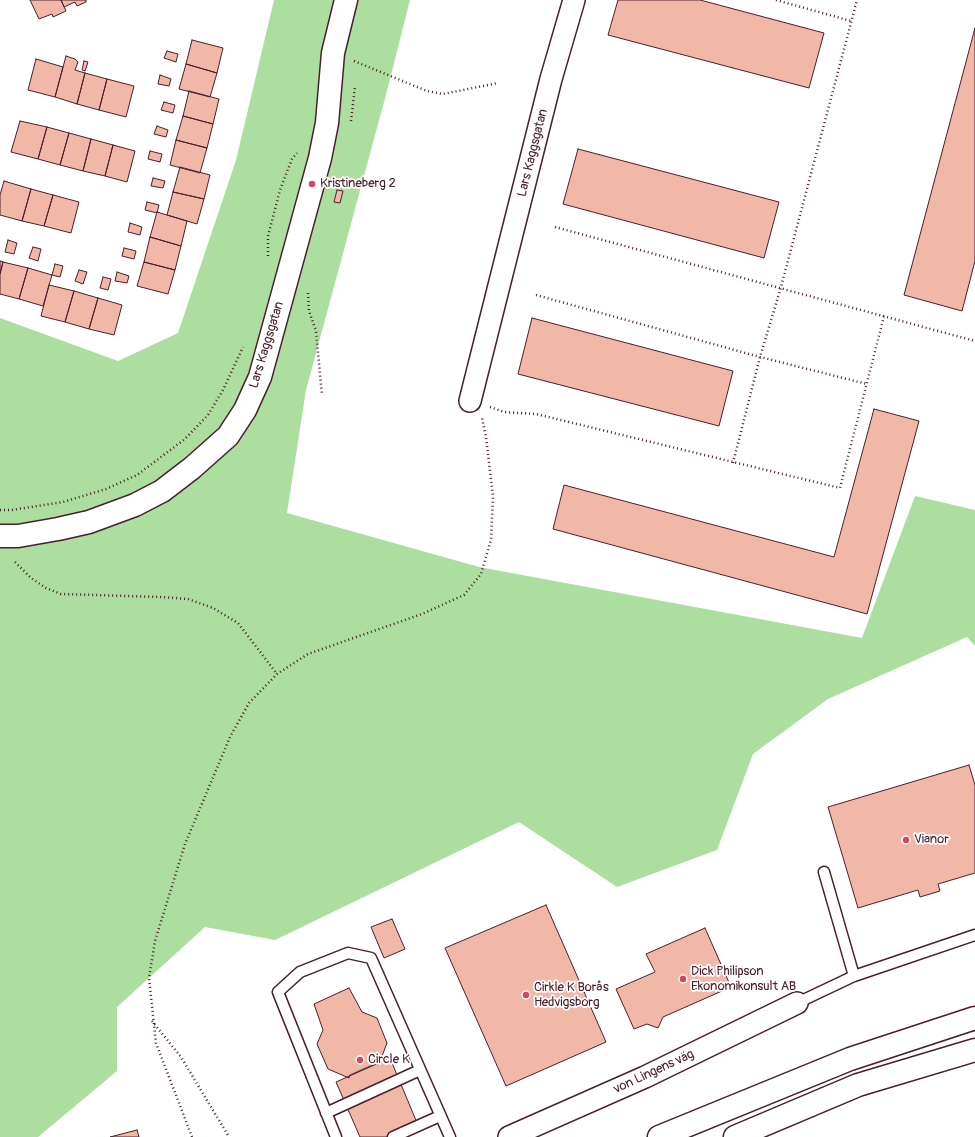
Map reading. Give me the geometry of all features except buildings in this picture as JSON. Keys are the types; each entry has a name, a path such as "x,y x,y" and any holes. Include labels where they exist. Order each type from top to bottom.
{"street":[{"name":"Lars Kaggsgatan","path":"0,536 18,536 89,522 136,505 162,491 228,436 245,410 260,377 320,158 327,123 333,53 346,0"},
{"name":"Lars Kaggsgatan","path":"470,400 549,86 574,0"},
{"name":"von Lingens väg","path":"509,1137 645,1077 797,1003"},
{"path":"659,1137 850,1059 975,1018"},
{"path":"735,1137 858,1085 975,1050"}],"lane":[{"path":"824,872 854,976"},
{"path":"797,1003 854,976 975,935"},
{"path":"336,1137 278,992 300,972 348,954 371,958 450,1137"},
{"path":"326,1113 420,1070"},
{"path":"392,1137 440,1116"}],"path":[{"path":"776,0 851,20"},
{"path":"734,463 760,357 781,287 857,0"},
{"path":"354,61 427,91 443,94 498,83"},
{"path":"267,262 268,236 280,190 292,159 296,153 301,152 320,158"},
{"path":"555,228 781,287 975,341"},
{"path":"308,291 309,311 316,331 322,395"},
{"path":"536,296 760,357 867,384"},
{"path":"470,400 504,412 536,414 840,488 884,316"},
{"path":"0,510 12,510 63,502 106,489 137,475 185,439 208,415 223,390 245,340"},
{"path":"192,1137 156,1043 152,1021 149,978 155,941 185,844 230,737 248,704 277,674 308,654 422,614 464,595 481,574 491,540 493,496 483,420 470,400"},
{"path":"15,562 30,578 46,588 61,594 168,598 188,600 213,608 238,623 277,674"},
{"path":"152,1021 180,1057 229,1137"}],"green space":[{"path":"274,0 410,0 387,91 306,390 287,513 479,567 862,638 915,496 975,510 975,646 967,637 828,699 753,754 717,850 617,887 519,822 275,940 205,927 117,1007 117,1071 38,1137 0,1137 0,318 118,361 178,333 236,160"}],"place":[{"name":"Kristineberg 2","path":"312,184"},
{"name":"Vianor","path":"906,840"},
{"name":"Dick Philipson Ekonomikonsult AB","path":"683,979"},
{"name":"Cirkle K Borås Hedvigsborg","path":"526,995"},
{"name":"Circle K","path":"360,1060"}]}
